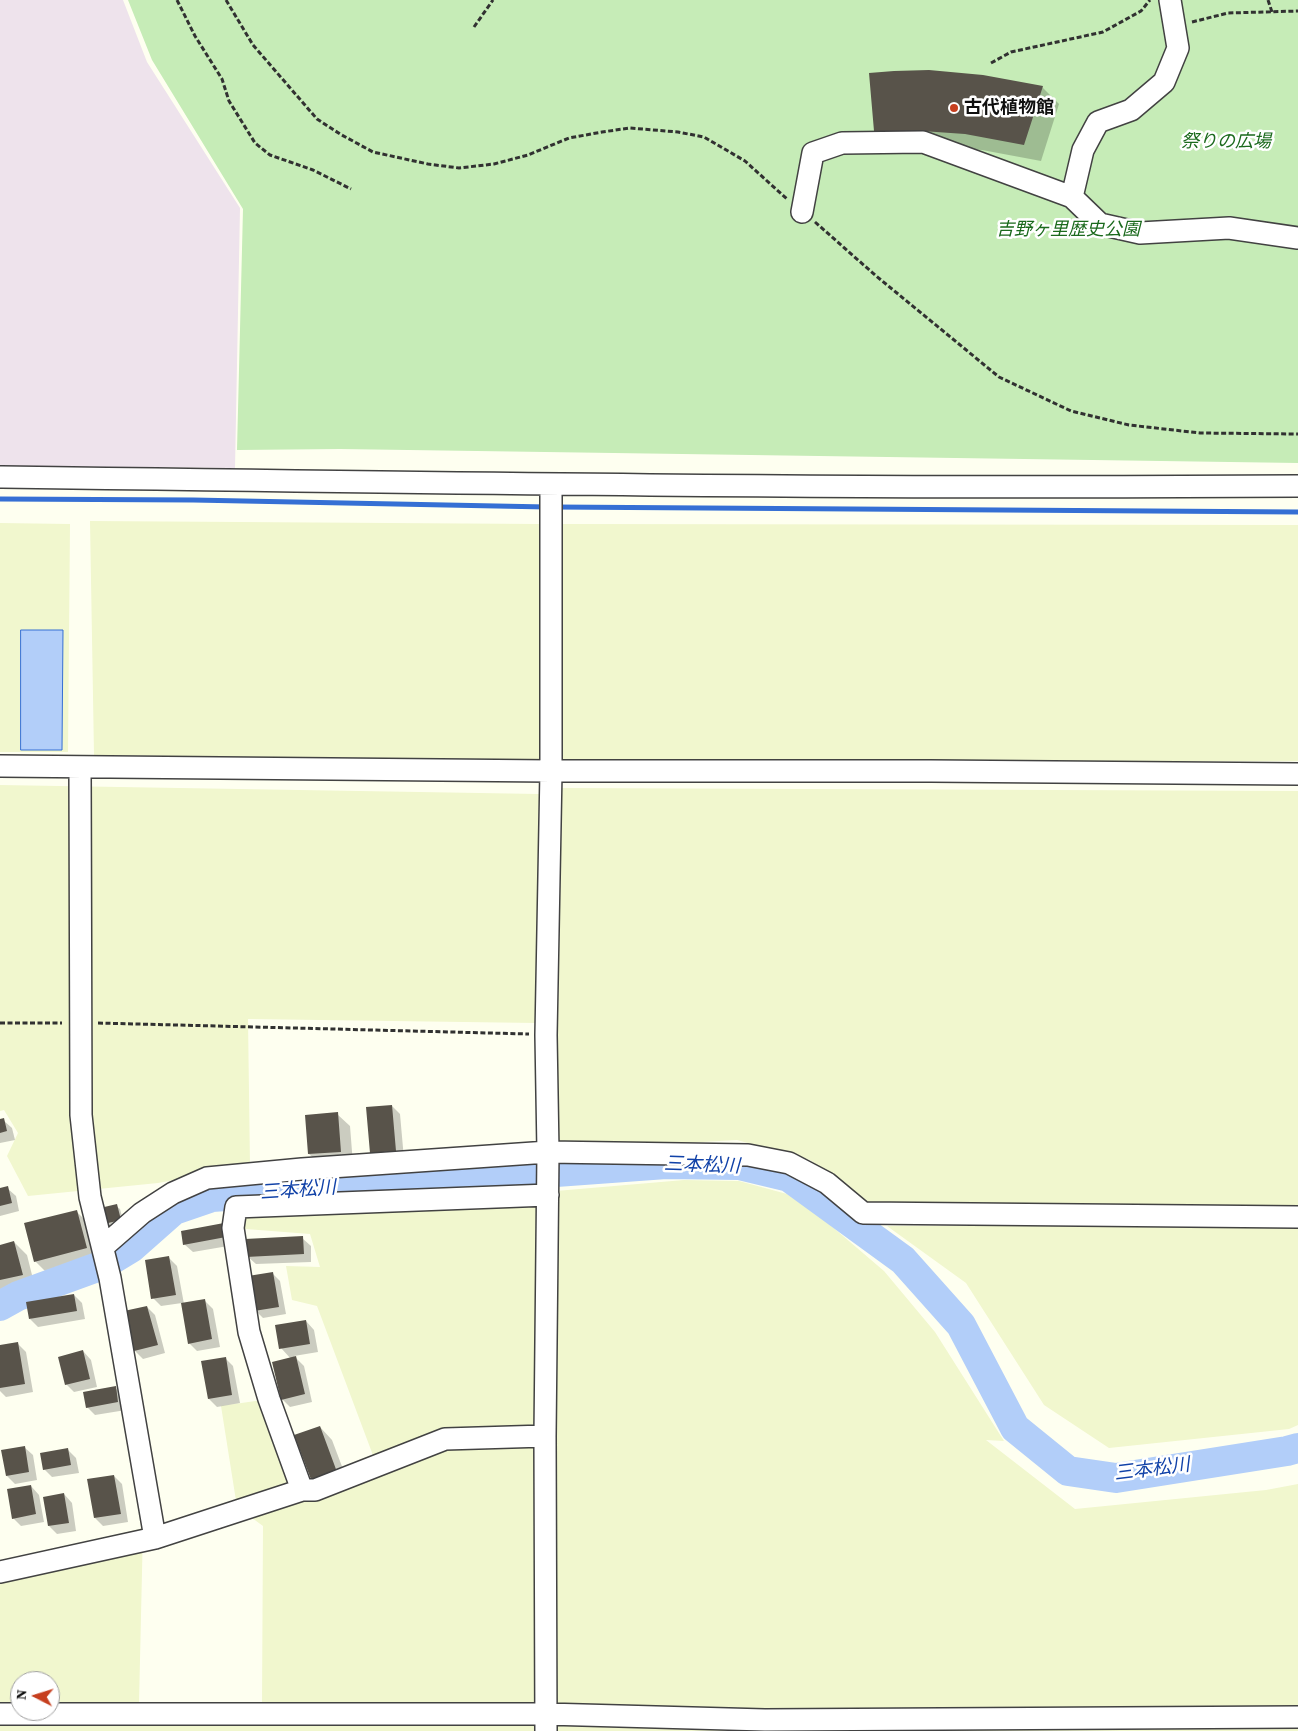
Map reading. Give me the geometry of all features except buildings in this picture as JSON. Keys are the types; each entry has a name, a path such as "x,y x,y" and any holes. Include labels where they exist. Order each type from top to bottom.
{"street":[{"path":"1072,197 1083,150 1098,122 1130,110 1164,82 1178,48 1170,0"},
{"path":"802,212 814,153 842,143 924,142 1072,197 1100,224 1140,234 1229,228 1298,238"},
{"path":"0,477 551,485 1041,488 1298,486"},
{"path":"546,1723 545,1436 548,1152 546,1035 551,771 551,485"},
{"path":"0,766 551,771 931,771 1298,774"},
{"path":"80,767 82,1124 90,1197 110,1278 155,1538"},
{"path":"103,1247 142,1213 173,1193 206,1178 302,1169 548,1152 748,1155 789,1164 827,1183 863,1213 1298,1216"},
{"path":"302,1490 269,1399 248,1332 233,1228 236,1207 548,1195"},
{"path":"0,1572 155,1538 302,1490 315,1490 445,1439 545,1436"},
{"path":"0,1714 766,1725 1293,1722"}],"path":[{"path":"177,0 195,36 222,79 229,101 255,143 270,154 313,170 351,189"},
{"path":"226,0 253,45 317,119 373,152 428,164 459,168 494,164 528,155 569,138 630,128 678,132 704,137 745,161 875,275 999,377 1071,411 1129,425 1191,432 1298,434"},
{"path":"474,27 493,0"},
{"path":"991,64 1011,52 1103,32 1140,12 1150,0"},
{"path":"1268,0 1272,12"},
{"path":"1175,27 1228,13 1298,11"},
{"path":"0,1022 546,1035"}],"shaded area":[{"path":"0,0 123,0 147,62 240,208 235,468 0,466"}],"green space":[{"name":"吉野ヶ里歴史公園","path":"128,0 1298,0 1298,463 340,449 237,450 243,209 152,60"},
{"path":"90,521 539,524 540,761 94,755"},
{"path":"0,523 70,524 68,752 0,752"},
{"path":"562,524 1298,525 1298,761 562,761"},
{"path":"0,785 539,794 536,1023 248,1019 250,1166 158,1183 28,1196 7,1156 18,1133 4,1110 0,1111"},
{"path":"562,788 1298,791 1298,1209 871,1204 810,1160 737,1140 649,1145 556,1146"},
{"path":"684,1180 739,1181 787,1194 822,1218 884,1271 935,1332 1004,1441 986,1440 1075,1509 1266,1490 1298,1484 1298,1731 774,1731 772,1708 559,1709 549,1700 556,1191"},
{"path":"536,1196 534,1724 758,1728 758,1731 0,1731 0,1565 143,1528 139,1704 262,1703 263,1526 237,1507 221,1406 269,1399 302,1490 377,1466 317,1306 292,1300 286,1266 320,1267 310,1234 233,1228 236,1207"},
{"path":"887,1226 1298,1226 1298,1425 1289,1429 1109,1448 1044,1405 966,1283"}],"water":[{"path":"21,630 63,630 62,750 21,750"}],"waterway":[{"path":"0,499 193,500 547,507"},
{"path":"555,507 1298,512"},
{"name":"三本松川","path":"0,1306 18,1296 103,1265 131,1248 174,1210 212,1197 666,1164 739,1165 789,1177 903,1260 961,1325 1015,1428 1068,1471 1116,1478 1298,1448"}],"place":[{"name":"古代植物館","path":"954,108"}],"park label":[{"name":"祭りの広場","path":"1226,142"}]}
